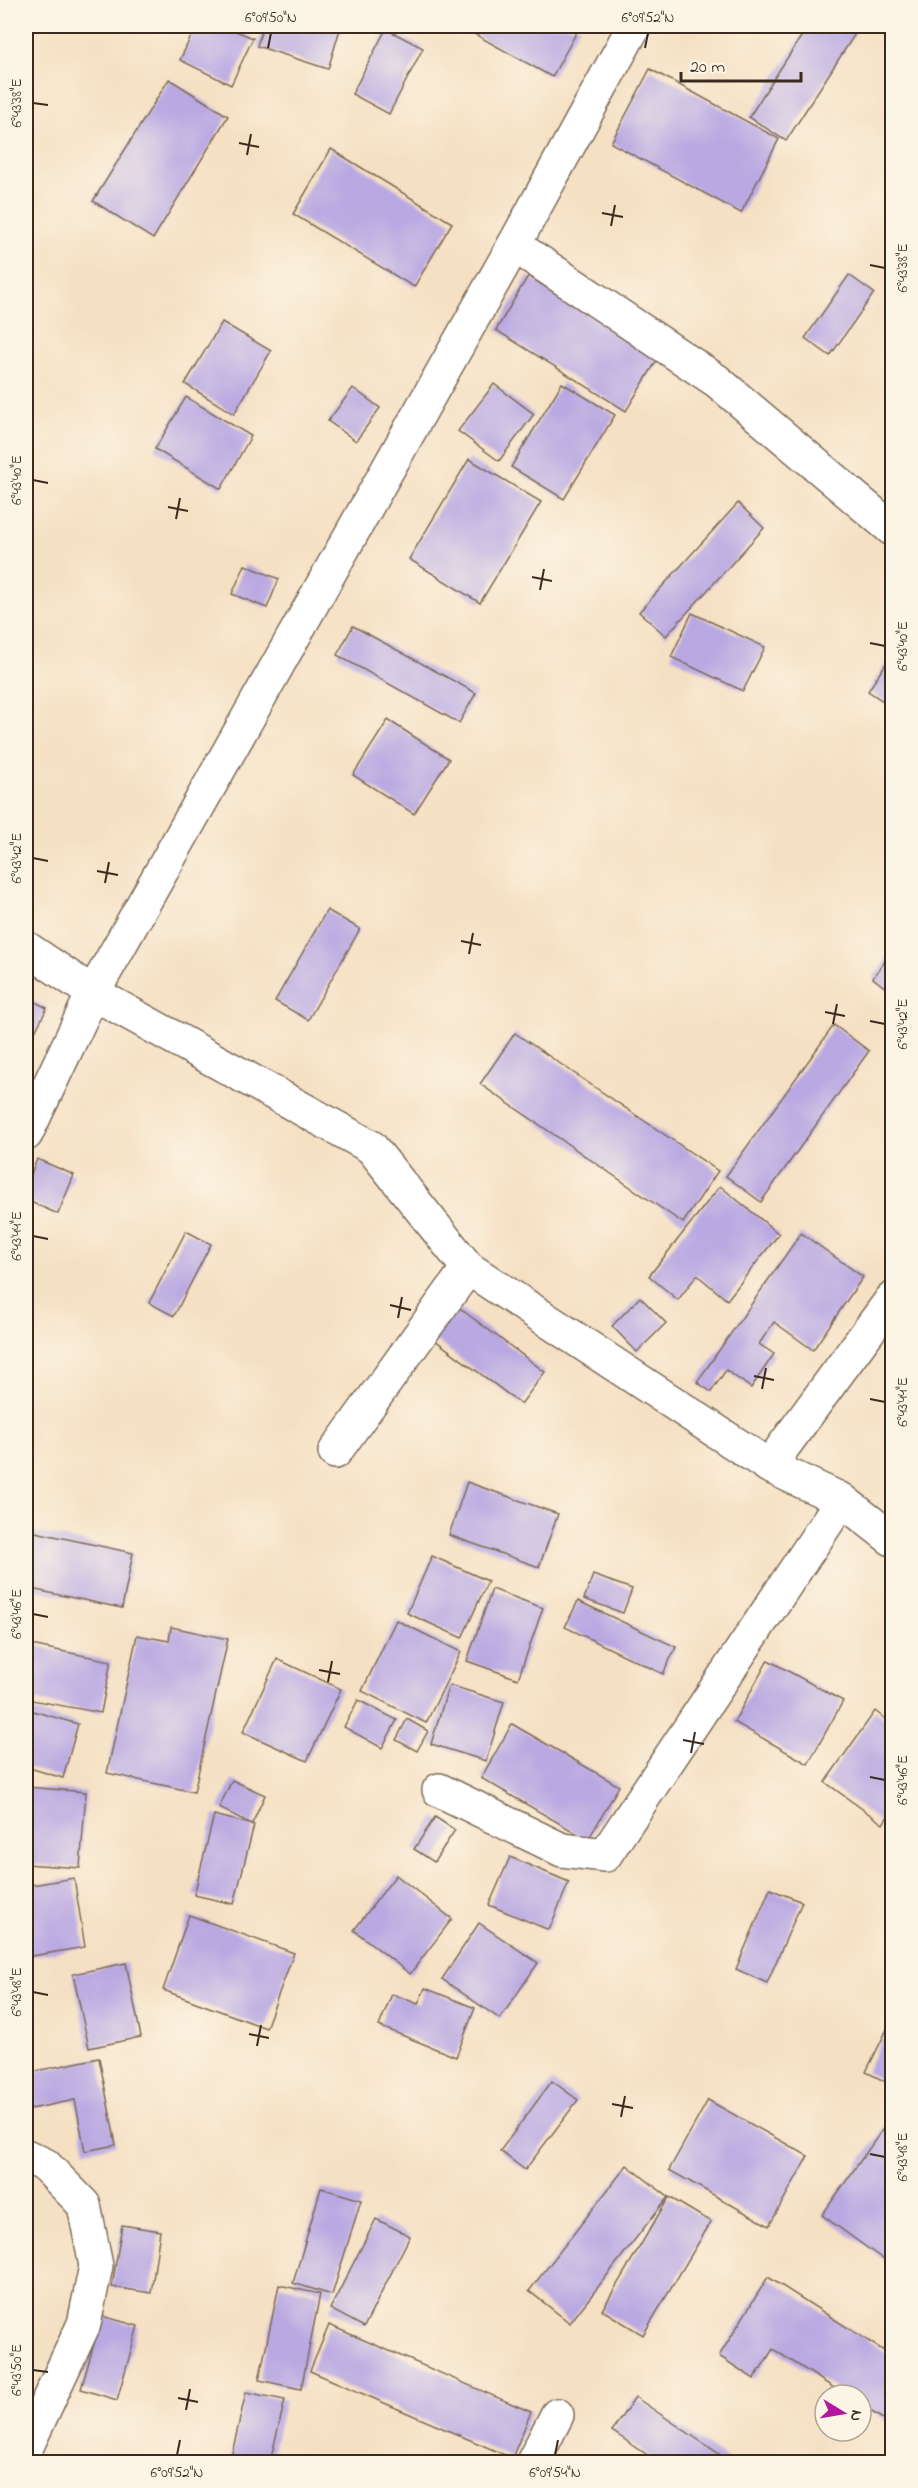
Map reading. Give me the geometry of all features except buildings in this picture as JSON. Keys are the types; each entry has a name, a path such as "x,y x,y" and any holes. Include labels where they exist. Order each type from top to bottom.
{"street":[{"path":"26,1134 93,993 514,245 634,26"},
{"path":"514,245 717,381 892,530"},
{"path":"26,948 93,993 371,1148 468,1268 769,1466 842,1500 892,1539"},
{"path":"335,1452 468,1268"},
{"path":"769,1466 892,1299"},
{"path":"440,1790 562,1850 605,1855 842,1500"},
{"path":"26,2156 45,2165 84,2205 96,2266 84,2324 26,2448"},
{"path":"533,2463 557,2415"}]}
